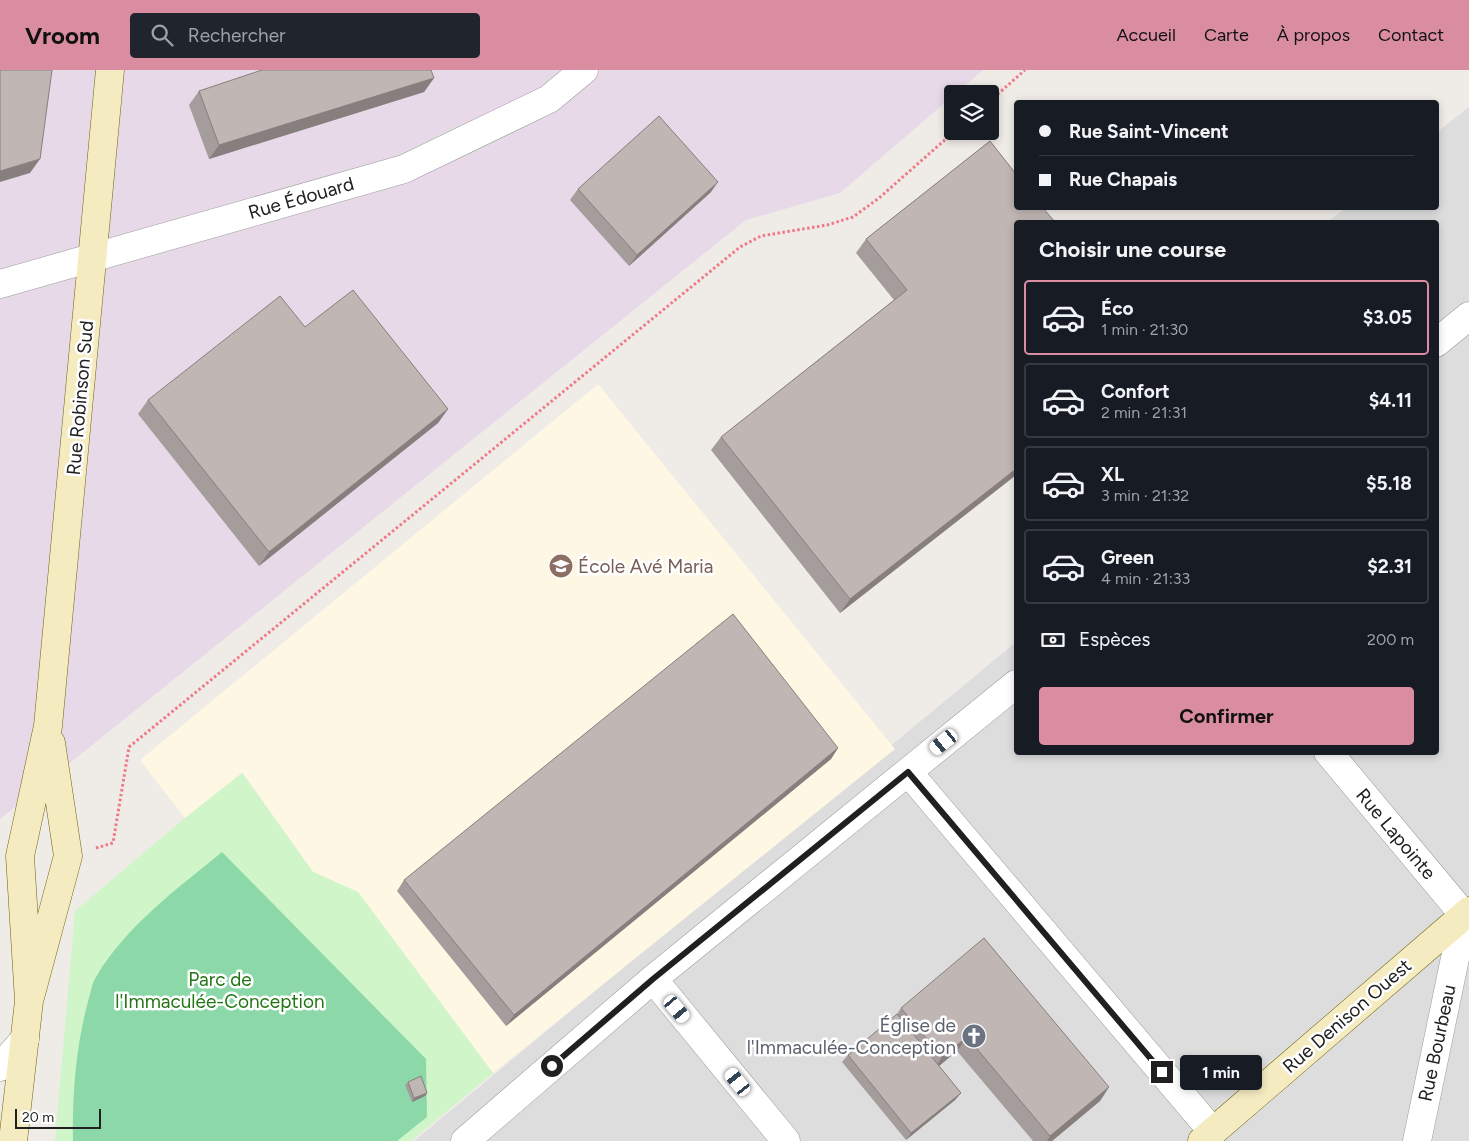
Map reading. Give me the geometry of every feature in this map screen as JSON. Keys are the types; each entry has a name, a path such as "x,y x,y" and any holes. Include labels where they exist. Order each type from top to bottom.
{"street":[{"name":"Rue Robinson Sud","path":"29,1001 20,856 48,726 110,70"},
{"name":"Rue Édouard","path":"0,284 404,169 549,99 584,70"},
{"path":"1439,341 1469,316"},
{"path":"465,1141 653,979 1014,686"},
{"name":"Rue Robinson Sud","path":"13,1141 12,1040 29,1001 68,856 48,726"},
{"name":"Rue Lapointe","path":"1331,755 1466,913"},
{"path":"908,772 1207,1136"},
{"name":"Rue Denison Ouest","path":"1207,1136 1466,913"},
{"name":"Rue Bourbeau","path":"1417,1141 1466,913"},
{"path":"653,979 786,1141"},
{"path":"0,1067 12,1040"}],"path":[{"path":"999,93 1025,70"},
{"path":"129,747 740,247 761,236 827,225 853,217 879,198 945,140"}],"shaded area":[{"path":"0,70 983,70 966,85 944,85 944,104 840,193 746,220 0,819"},
{"path":"1469,107 1469,1141 414,1141 1014,644 1014,755 1439,755 1439,220 1330,220 1343,210 1439,210 1439,131"},
{"name":"École Avé Maria","path":"598,384 895,749 493,1073 358,892 313,872 243,773 185,818 140,760"}],"green space":[{"name":"Parc de l'Immaculée-Conception","path":"242,773 313,872 358,892 493,1073 411,1141 55,1141 75,911 185,818"},
{"name":"Parc de l'Immaculée-Conception","path":"222,852 426,1059 427,1117 397,1141 73,1141 74,1087 78,1051 95,979 122,941 153,909"}],"building":[{"path":"0,70 52,70 40,159 0,171"},
{"path":"262,70 431,70 434,78 219,145 199,91"},
{"path":"659,116 718,182 637,255 578,189"},
{"path":"990,141 1014,171 1014,210 1045,210 1053,220 1014,220 1014,471 850,599 721,437 907,290 866,239"},
{"path":"353,290 448,409 269,552 148,400 280,296 305,327"},
{"path":"733,614 838,748 514,1015 404,880"},
{"name":"Église de l'Immaculée-Conception","path":"984,938 1109,1087 1050,1136 967,1037 942,1057 901,1008"},
{"path":"897,1014 961,1093 911,1133 848,1055"},
{"path":"421,1076 427,1093 414,1098 408,1082"}],"place":[{"name":"École Avé Maria","path":"561,566"},
{"name":"Église de l'Immaculée-Conception","path":"974,1036"}],"route":[{"path":"552,1066 653,979 908,772 1162,1072"}]}
